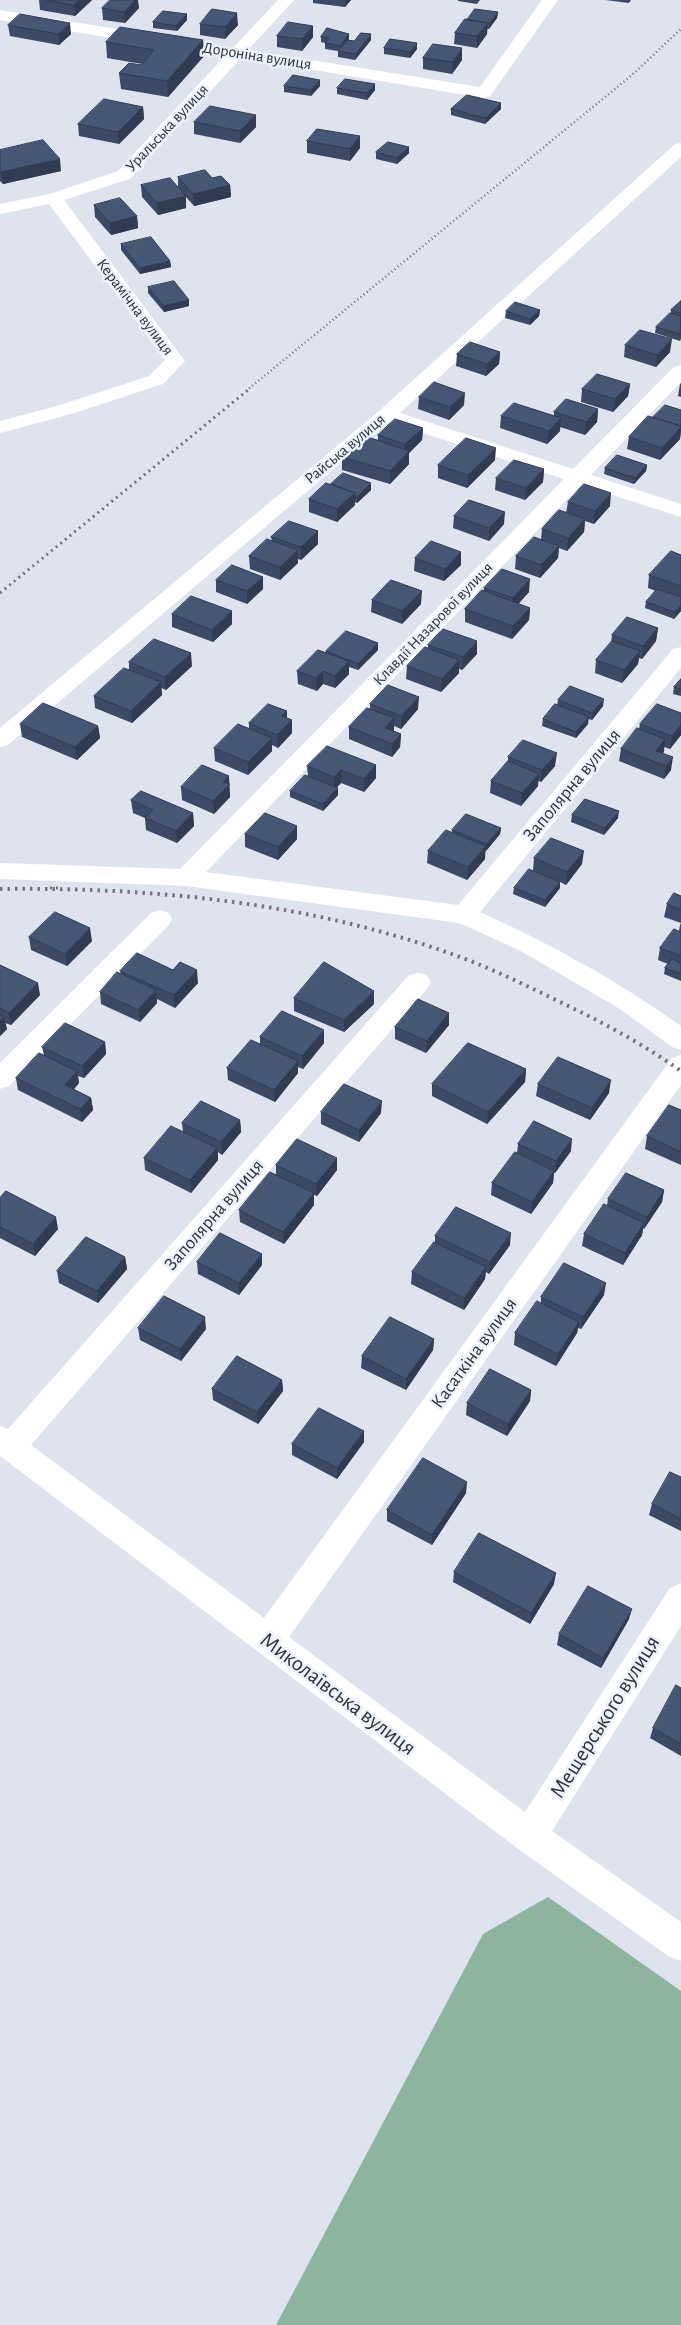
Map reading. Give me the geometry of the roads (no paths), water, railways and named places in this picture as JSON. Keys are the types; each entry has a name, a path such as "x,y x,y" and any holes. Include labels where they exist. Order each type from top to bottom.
{"street":[{"name":"Уральська вулиця","path":"0,209 54,198 124,175 286,0"},
{"name":"Дороніна вулиця","path":"8,16 484,92 550,0"},
{"path":"0,30 8,16 28,6"},
{"name":"Райська вулиця","path":"0,740 386,415 681,148"},
{"name":"Керамічна вулиця","path":"0,427 64,410 156,380 175,360 54,198"},
{"name":"Клавдії Назарової вулиця","path":"186,878 681,371"},
{"path":"386,415 681,512"},
{"name":"Заполярна вулиця","path":"464,915 681,654"},
{"path":"0,872 186,878 464,915 528,944 629,1002 681,1040"},
{"path":"0,1079 160,919"},
{"name":"Заполярна вулиця","path":"5,1443 418,982"},
{"name":"Касаткіна вулиця","path":"267,1641 681,1065"},
{"name":"Миколаївська вулиця","path":"5,1443 529,1836 681,1943"},
{"name":"Мещерського вулиця","path":"529,1836 681,1598"}],"railway":[{"path":"246,391 632,75 681,29"},
{"path":"0,593 248,390"},
{"path":"50,888 58,888"},
{"path":"0,889 117,891 233,902 291,911 405,938 460,957 576,1010 637,1043 681,1071"}]}
